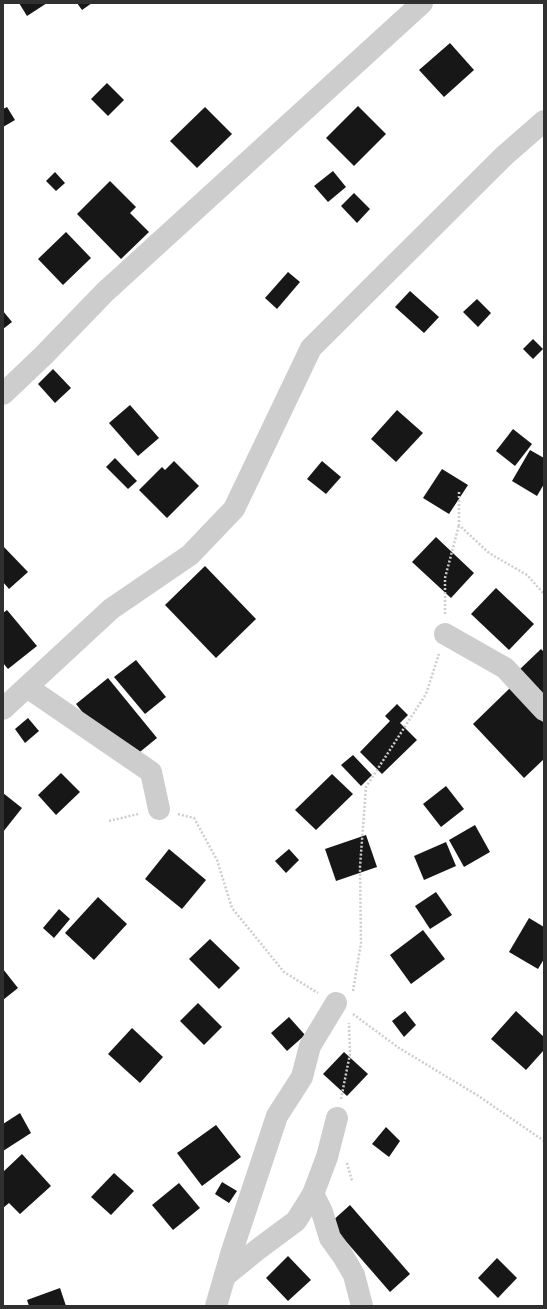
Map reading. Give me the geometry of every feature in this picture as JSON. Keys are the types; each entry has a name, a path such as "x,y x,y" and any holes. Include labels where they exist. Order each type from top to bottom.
{"street":[{"path":"3,394 44,355 105,292 422,3"},
{"path":"3,709 111,610 190,555 234,509 311,348 504,156 544,121"},
{"path":"445,634 505,668 544,710"},
{"path":"27,687 151,772 159,810"},
{"path":"216,1306 232,1251 277,1116 302,1077 310,1046 342,1007"},
{"path":"225,1276 296,1220 313,1194 327,1157 337,1118"},
{"path":"313,1194 322,1212 330,1238 354,1275 362,1306"}],"path":[{"path":"337,1118 350,1054 342,1007 361,944 360,867 366,787 426,694 445,634 445,578 459,525 459,492"},
{"path":"459,525 489,553 528,575 544,594"},
{"path":"108,820 159,810 194,818 217,860 232,908 284,972 342,1007 399,1048 477,1095 544,1141"},
{"path":"346,1157 352,1180"}],"building":[{"path":"19,3 47,3 27,16"},
{"path":"77,3 92,3 82,10"},
{"path":"450,43 474,70 444,97 419,70"},
{"path":"107,83 124,100 108,116 91,99"},
{"path":"358,106 386,134 354,166 326,138"},
{"path":"7,107 15,120 3,127 3,109"},
{"path":"205,107 232,134 197,168 170,141"},
{"path":"333,171 346,187 328,202 314,186"},
{"path":"55,172 65,183 56,191 46,181"},
{"path":"110,181 136,207 130,213 149,232 121,259 77,214"},
{"path":"354,193 370,209 357,223 341,206"},
{"path":"66,232 91,258 63,285 38,259"},
{"path":"288,272 300,282 277,309 265,298"},
{"path":"410,291 439,317 424,333 395,307"},
{"path":"477,299 491,313 478,327 463,312"},
{"path":"3,311 12,322 3,329"},
{"path":"533,339 543,349 533,359 523,349"},
{"path":"53,369 71,388 55,403 38,384"},
{"path":"130,405 159,438 138,456 109,423"},
{"path":"397,410 423,433 396,462 371,439"},
{"path":"513,429 532,444 515,466 496,451"},
{"path":"530,450 544,458 544,484 537,496 512,481"},
{"path":"115,458 137,481 128,489 106,467"},
{"path":"174,461 199,486 167,518 139,490 162,467 165,470"},
{"path":"322,461 341,477 326,494 307,479"},
{"path":"442,469 468,485 449,514 423,498"},
{"path":"436,537 474,573 451,598 412,562"},
{"path":"3,546 28,572 9,589 3,582"},
{"path":"205,566 256,619 216,658 165,605"},
{"path":"496,588 534,624 509,650 471,614"},
{"path":"7,610 37,646 8,669 3,663 3,613"},
{"path":"541,649 544,652 544,699 518,671"},
{"path":"136,660 166,697 145,714 114,677"},
{"path":"108,678 157,738 124,765 76,704"},
{"path":"510,688 544,723 544,759 524,778 473,724"},
{"path":"397,704 408,715 400,723 417,740 382,774 360,752 390,721 385,716"},
{"path":"28,718 39,731 25,743 15,729"},
{"path":"353,755 372,775 361,786 341,765"},
{"path":"61,773 80,792 56,815 38,795"},
{"path":"332,774 353,794 316,830 295,810"},
{"path":"446,786 464,809 441,827 423,804"},
{"path":"3,793 22,808 3,832"},
{"path":"475,825 490,852 464,867 449,840"},
{"path":"366,835 377,867 336,881 325,849"},
{"path":"446,842 456,866 424,880 414,856"},
{"path":"169,849 206,880 182,909 145,879"},
{"path":"289,849 299,860 286,873 275,861"},
{"path":"436,892 452,915 430,929 415,906"},
{"path":"98,897 127,924 94,960 65,933"},
{"path":"59,909 70,919 54,938 43,928"},
{"path":"529,918 544,927 544,959 538,969 509,952"},
{"path":"423,930 445,959 411,984 390,955"},
{"path":"210,939 240,968 219,989 189,959"},
{"path":"3,969 18,988 3,1000"},
{"path":"198,1003 222,1027 204,1045 180,1021"},
{"path":"405,1011 416,1025 404,1037 392,1021"},
{"path":"516,1011 544,1037 544,1050 526,1070 491,1039"},
{"path":"289,1017 305,1035 287,1051 271,1033"},
{"path":"132,1028 163,1057 140,1083 108,1054"},
{"path":"344,1052 368,1074 347,1096 323,1074"},
{"path":"20,1113 31,1133 3,1151 3,1124"},
{"path":"216,1125 241,1157 202,1186 177,1153"},
{"path":"386,1127 400,1141 389,1157 372,1144"},
{"path":"22,1154 51,1186 20,1214 9,1203 3,1208 3,1172"},
{"path":"114,1173 134,1191 111,1215 91,1197"},
{"path":"222,1182 237,1191 229,1203 215,1194"},
{"path":"179,1183 200,1208 173,1230 152,1205"},
{"path":"350,1205 410,1274 390,1292 330,1223"},
{"path":"288,1256 311,1280 288,1301 266,1278"},
{"path":"497,1258 517,1278 498,1298 478,1278"},
{"path":"60,1288 66,1306 29,1306 27,1300"}]}
